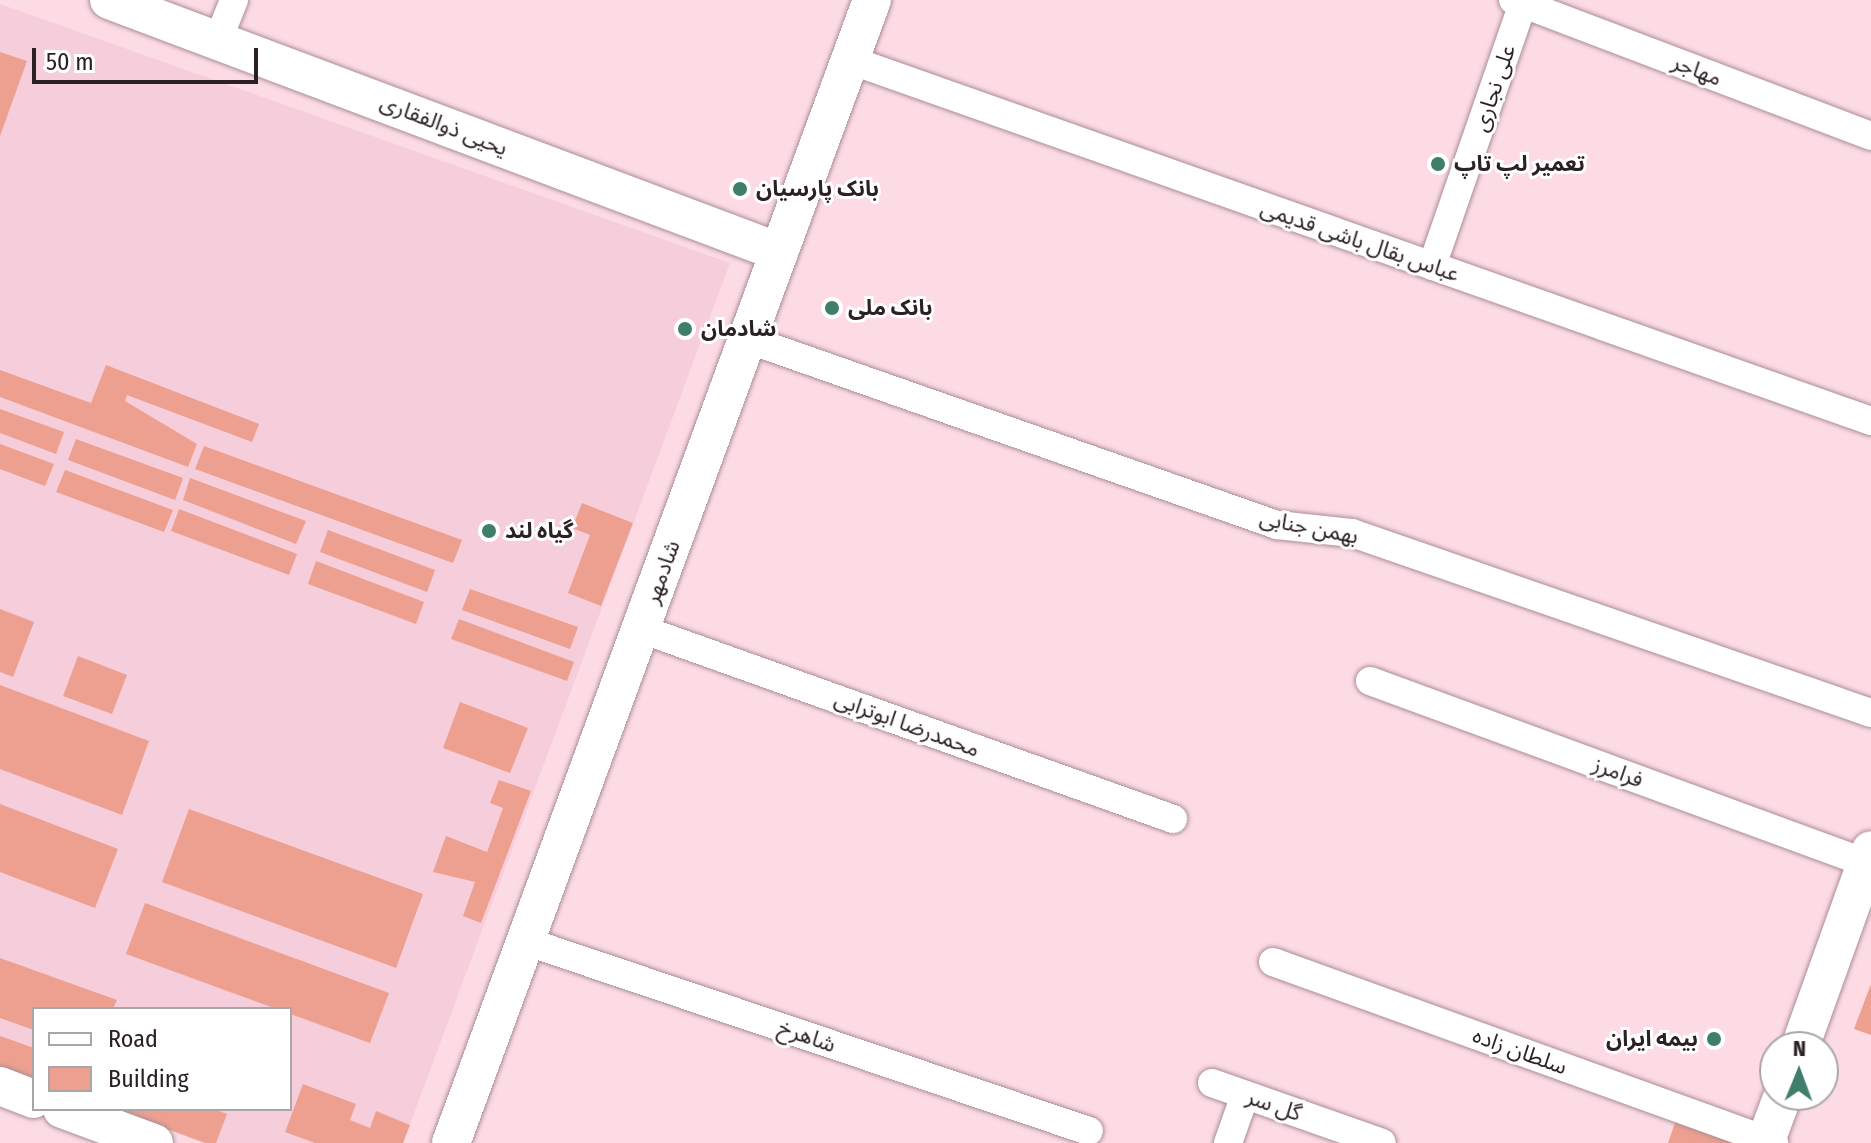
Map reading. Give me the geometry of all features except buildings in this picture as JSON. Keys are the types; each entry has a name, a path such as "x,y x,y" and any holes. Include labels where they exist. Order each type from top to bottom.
{"main road":[{"name":"یحیی ذوالفقاری","path":"109,0 779,252"},
{"name":"شادمهر","path":"451,1143 872,0"},
{"path":"1807,1031 1861,908 1869,856"},
{"path":"0,1086 32,1098"},
{"path":"67,1111 154,1143"},
{"path":"1769,1142 1778,1111"}],"street":[{"path":"218,40 234,0"},
{"name":"مهاجر","path":"1520,1 1871,136"},
{"name":"علی نجاری","path":"1432,266 1520,1"},
{"name":"عباس بقال باشی قدیمی","path":"850,60 1871,421"},
{"name":"بهمن جنابی","path":"747,339 1277,525 1352,533 1871,713"},
{"name":"محمدرضا ابوترابی","path":"641,629 1173,819"},
{"name":"فرامرز","path":"1370,681 1869,856"},
{"name":"شاهرخ","path":"525,941 1089,1131"},
{"name":"سلطان زاده","path":"1273,962 1769,1142"},
{"name":"گل سر","path":"1212,1083 1382,1143"},
{"path":"1228,1143 1245,1095"}],"shaded area":[{"path":"0,4 730,263 403,1143 205,1143 117,1111 292,1111 292,1007 32,1007 32,1080 0,1069"}],"place":[{"name":"تعمیر لپ تاپ","path":"1438,164"},
{"name":"بانک پارسیان","path":"740,189"},
{"name":"بانک ملی","path":"832,308"},
{"name":"شادمان","path":"685,329"},
{"name":"گیاه لند","path":"489,531"},
{"name":"بیمه ایران","path":"1714,1039"}]}
